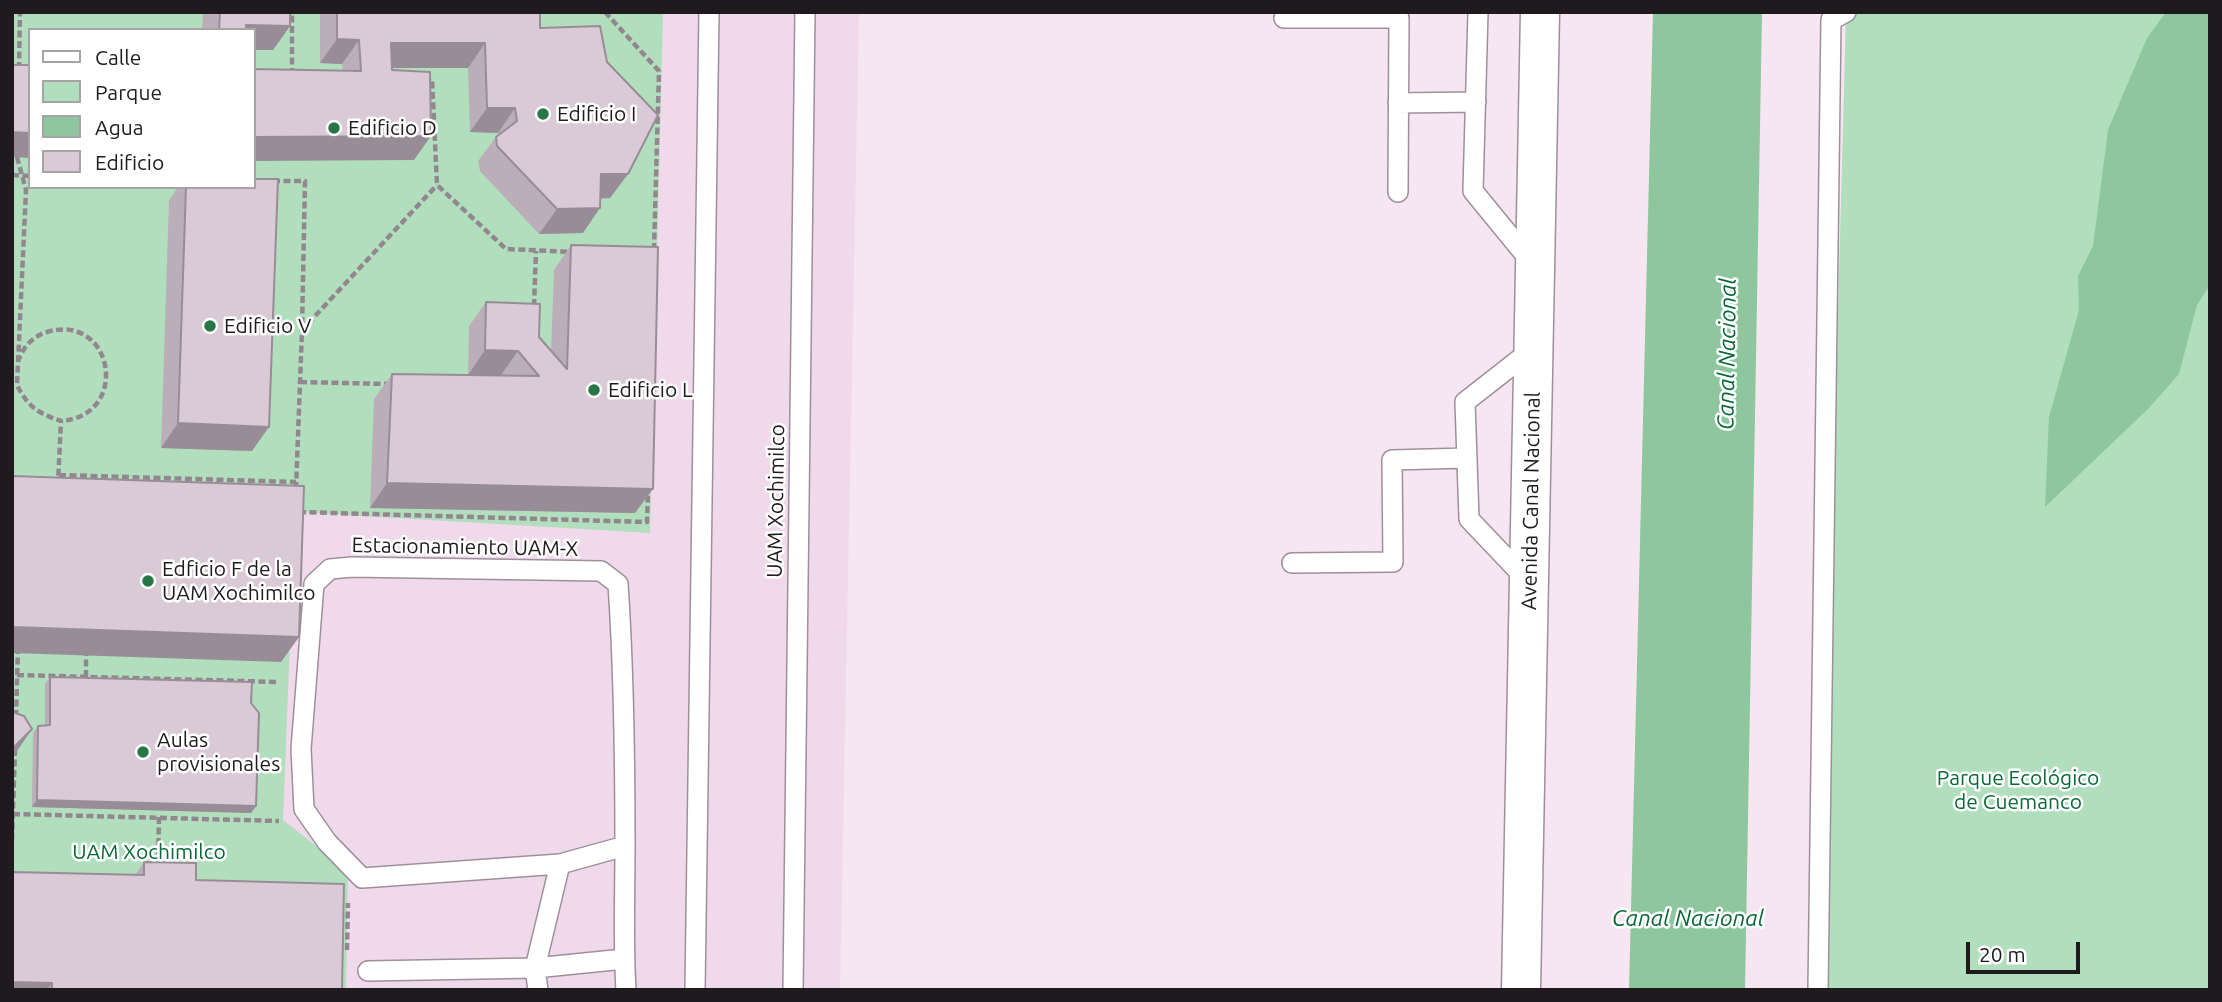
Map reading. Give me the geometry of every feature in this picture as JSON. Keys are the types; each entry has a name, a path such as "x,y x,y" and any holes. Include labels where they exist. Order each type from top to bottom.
{"main road":[{"name":"Avenida Canal Nacional","path":"1521,990 1541,12"}],"lane":[{"path":"695,990 709,12"},
{"name":"UAM Xochimilco","path":"793,990 805,12"},
{"path":"1478,12 1473,191 1535,266"},
{"path":"1818,990 1836,15"},
{"path":"1284,18 1399,18 1398,192"},
{"path":"1398,103 1476,102"},
{"path":"1529,581 1469,519 1465,402 1534,348"},
{"path":"1292,563 1393,562 1392,460 1466,458"},
{"name":"Estacionamiento UAM-X","path":"625,846 560,864 362,878 327,842 304,809 302,749 314,584 330,569 352,567 601,571 611,576 618,584 624,670 626,990"},
{"path":"538,990 535,968 560,864"},
{"path":"368,971 535,968 624,959"}],"path":[{"path":"18,78 20,12"},
{"path":"292,12 292,76"},
{"path":"604,12 659,71 654,254"},
{"path":"279,76 304,77"},
{"path":"421,79 432,79 437,184 506,249 575,252"},
{"path":"16,369 20,354 41,333 70,329 95,343 107,368 107,383 102,396 86,412 70,420 61,421 34,411 23,399 17,385 16,369 26,190 17,158"},
{"path":"12,175 28,176"},
{"path":"267,180 305,181 302,330"},
{"path":"534,319 536,251"},
{"path":"300,383 398,384"},
{"path":"58,494 61,421"},
{"path":"59,475 296,482"},
{"path":"295,512 647,522 648,480"},
{"path":"16,727 18,641"},
{"path":"86,642 86,677"},
{"path":"18,675 288,683"},
{"path":"12,840 15,741"},
{"path":"13,814 283,821"},
{"path":"158,869 159,817"}],"shaded area":[{"path":"12,12 859,12 840,990 12,990"}],"green space":[{"path":"12,12 663,12 650,533 295,512 283,820 348,871 346,990 12,990"},
{"name":"Parque Ecológico de Cuemanco","path":"1846,12 2210,12 2210,990 1820,990"}],"water":[{"name":"Canal Nacional","path":"1653,12 1762,12 1745,990 1629,990"},
{"path":"2166,12 2210,12 2210,285 2197,305 2179,374 2148,409 2045,507 2049,417 2079,310 2078,276 2093,246 2108,130 2147,38"}],"building":[{"path":"220,12 290,12 290,26 246,25 246,28 219,28"},
{"path":"337,12 540,12 540,28 600,26 607,62 658,115 628,174 601,174 600,208 557,209 497,146 496,137 517,121 515,108 487,108 485,43 391,43 392,70 430,72 431,136 256,137 256,69 361,71 359,40 337,39"},
{"path":"12,65 28,65 28,133 12,132"},
{"name":"Edificio V","path":"256,179 278,179 269,427 178,423 186,189 256,189"},
{"name":"Edificio L","path":"571,245 658,247 653,489 387,483 392,374 539,376 518,351 485,350 486,302 540,304 539,337 567,369"},
{"name":"Edficio F de la UAM Xochimilco","path":"12,476 304,486 299,637 12,627"},
{"name":"Aulas provisionales","path":"50,677 252,682 251,703 259,713 256,806 37,800 38,726 50,725"},
{"path":"12,712 24,716 32,729 12,749"},
{"path":"144,862 196,863 196,880 344,884 342,990 52,990 52,983 12,982 12,872 144,875"}],"place":[{"name":"Edificio I","path":"543,114"},
{"name":"Edificio D","path":"334,128"},
{"name":"Edificio V","path":"210,326"},
{"name":"Edificio L","path":"594,390"},
{"name":"Edficio F de la UAM Xochimilco","path":"148,581"},
{"name":"Aulas provisionales","path":"143,752"}]}
